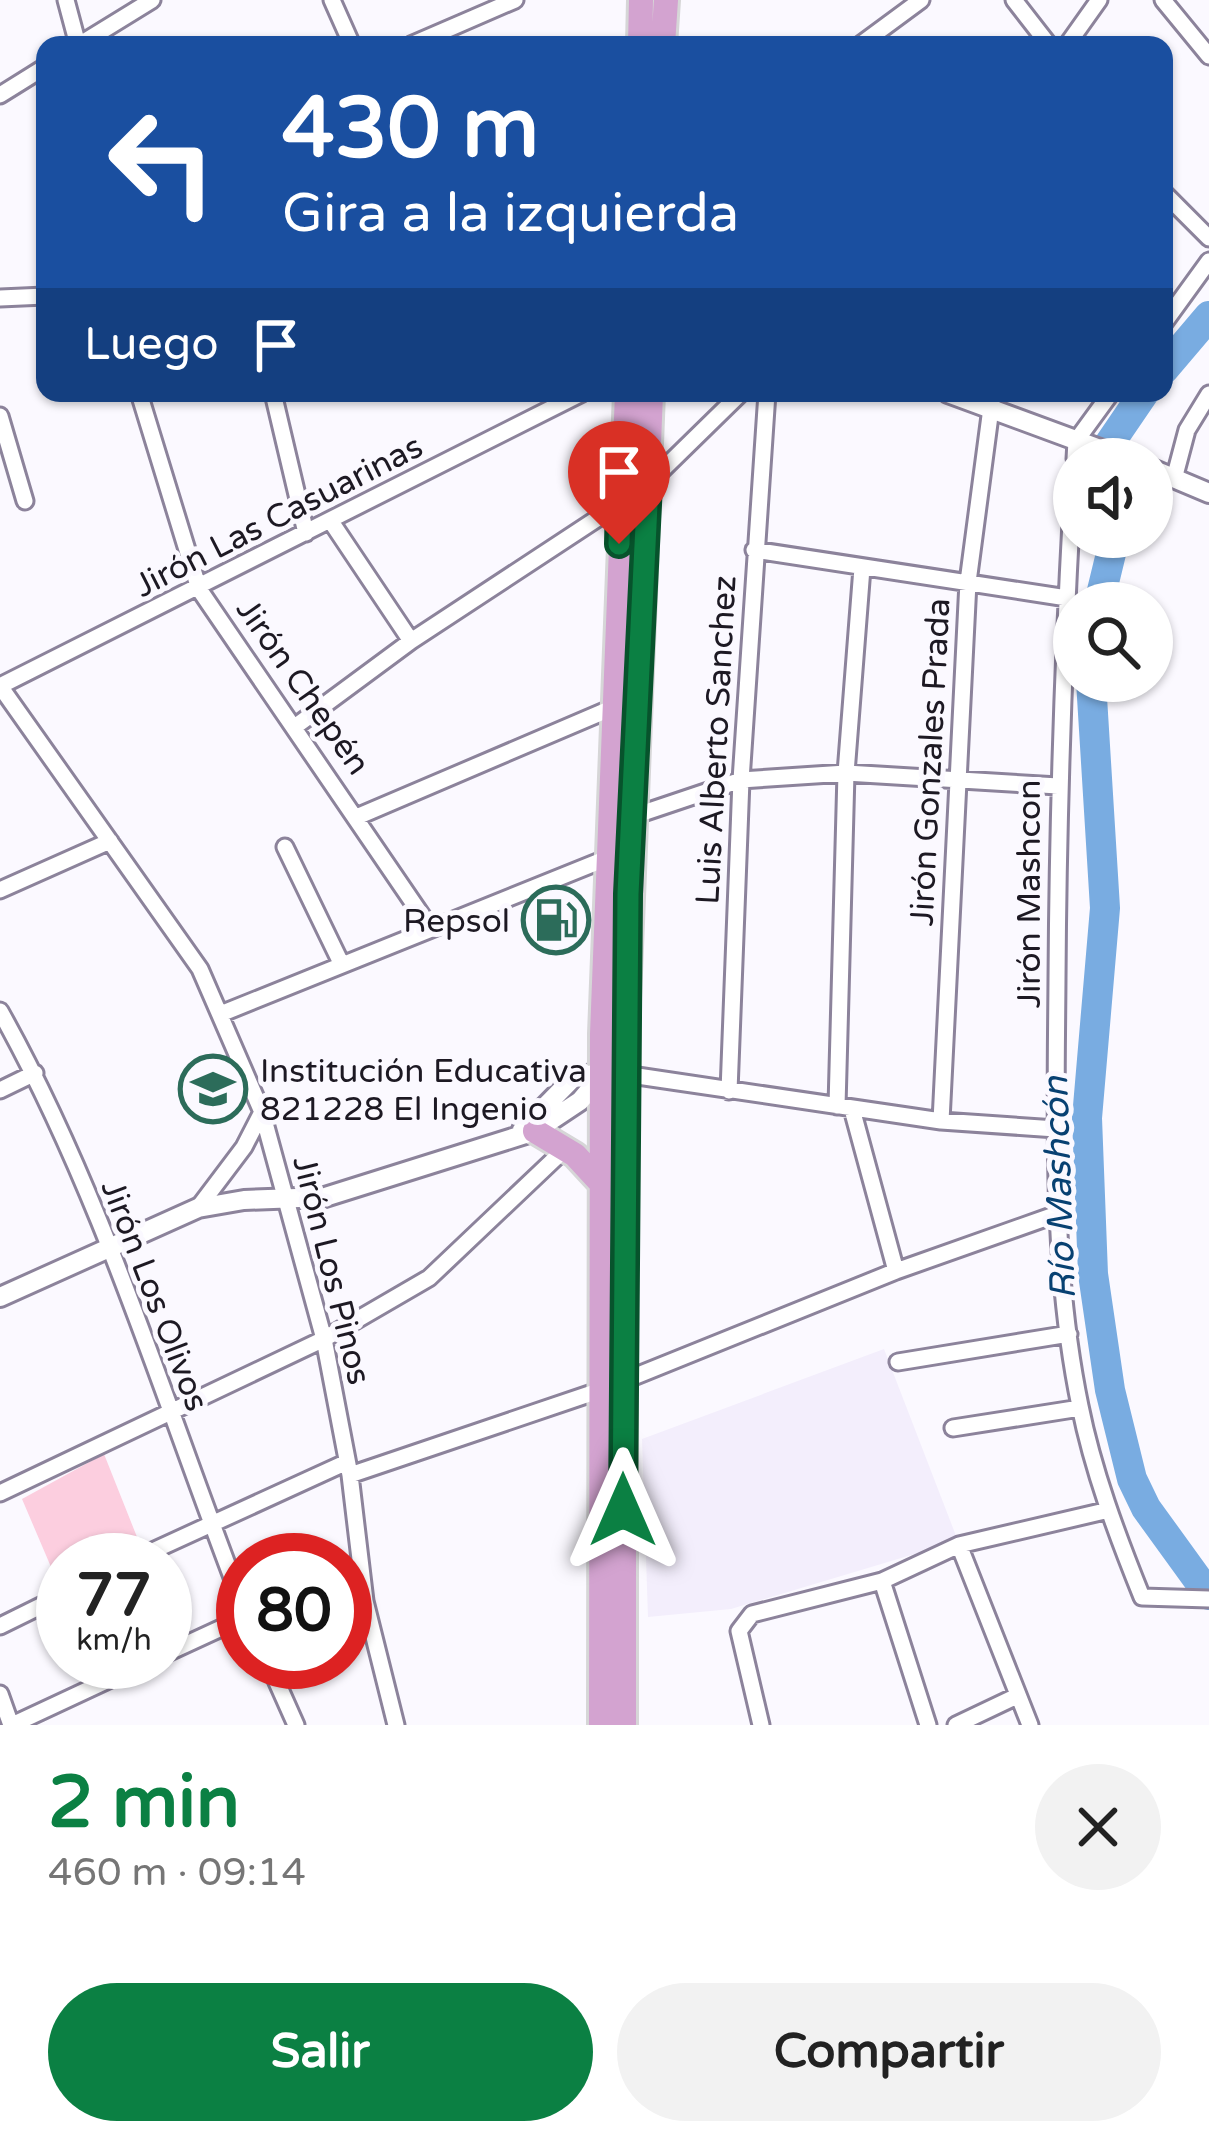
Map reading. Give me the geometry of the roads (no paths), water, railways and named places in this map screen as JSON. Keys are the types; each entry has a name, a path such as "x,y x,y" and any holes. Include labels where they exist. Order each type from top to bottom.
{"highway":[{"path":"640,36 641,0"},
{"path":"664,36 666,0"},
{"path":"601,1725 620,853 612,708 626,402"},
{"path":"620,853 632,817 651,402"},
{"path":"612,1299 600,1182 614,1074"},
{"path":"525,1135 566,1148 600,1182"},
{"path":"612,1385 624,1725"}],"street":[{"path":"66,0 76,36"},
{"path":"94,36 152,0"},
{"path":"332,0 348,36"},
{"path":"432,36 515,0"},
{"path":"874,36 921,0"},
{"path":"1014,0 1042,36"},
{"path":"1073,36 1099,0"},
{"path":"1162,0 1209,56"},
{"path":"0,95 36,73"},
{"path":"1173,202 1209,238"},
{"path":"1173,311 1209,261"},
{"path":"0,298 36,296"},
{"path":"1173,454 1209,394"},
{"name":"Jirón Chepén","path":"142,402 199,589 358,816 430,929"},
{"path":"276,402 306,533"},
{"name":"Jirón Las Casuarinas","path":"0,686 332,524 565,402"},
{"path":"296,726 411,641 648,484 732,402"},
{"name":"Luis Alberto Sanchez","path":"729,1091 741,780 766,402"},
{"name":"Jirón Gonzales Prada","path":"941,1121 968,582 991,402"},
{"path":"993,402 1061,438"},
{"path":"1086,438 1106,402"},
{"path":"0,416 25,501"},
{"path":"1173,478 1209,493"},
{"path":"332,524 411,641"},
{"path":"754,550 1053,596"},
{"path":"862,568 846,772 844,1107 896,1271"},
{"name":"Jirón Los Pinos","path":"0,686 200,969 223,1013 262,1112 324,1339 349,1468 351,1533"},
{"name":"Jirón Mashcon","path":"1062,702 1057,1214 1080,1408 1109,1510 1142,1597 1209,1598"},
{"path":"358,816 612,708"},
{"path":"632,817 741,780 846,772 1058,786"},
{"path":"0,890 110,841"},
{"path":"285,847 342,965"},
{"path":"223,1013 620,853"},
{"name":"Jirón Los Olivos","path":"0,1011 34,1073 107,1246 216,1537"},
{"path":"0,1090 34,1073"},
{"path":"0,1297 198,1208 244,1199 285,1202 325,1197 525,1135 575,1076 614,1074 941,1121 1056,1129"},
{"path":"198,1208 244,1147 262,1112"},
{"path":"0,1493 324,1339 429,1278 566,1148"},
{"path":"188,1533 349,1468 612,1385 896,1271 1057,1214"},
{"path":"898,1362 1069,1334"},
{"path":"953,1428 1080,1408"},
{"path":"761,1725 739,1631 752,1614 882,1581 959,1545 1109,1510"},
{"path":"959,1545 1030,1725"},
{"path":"882,1581 928,1725"},
{"path":"0,1626 36,1608"},
{"name":"Jirón Los Pinos","path":"372,1646 396,1725"},
{"path":"0,1694 12,1725 89,1689"},
{"path":"280,1689 296,1725"},
{"path":"956,1725 1017,1696"}],"waterway":[{"name":"Río Mashcón","path":"1173,358 1209,316"},
{"name":"Río Mashcón","path":"1113,438 1138,402"},
{"name":"Río Mashcón","path":"1104,582 1110,558"},
{"name":"Río Mashcón","path":"1092,702 1105,908 1087,1118 1093,1274 1110,1390 1132,1479 1146,1508 1209,1595"}],"place":[{"name":"Repsol","path":"556,920"},
{"name":"Institución Educativa 821228 El Ingenio","path":"213,1089"}]}
